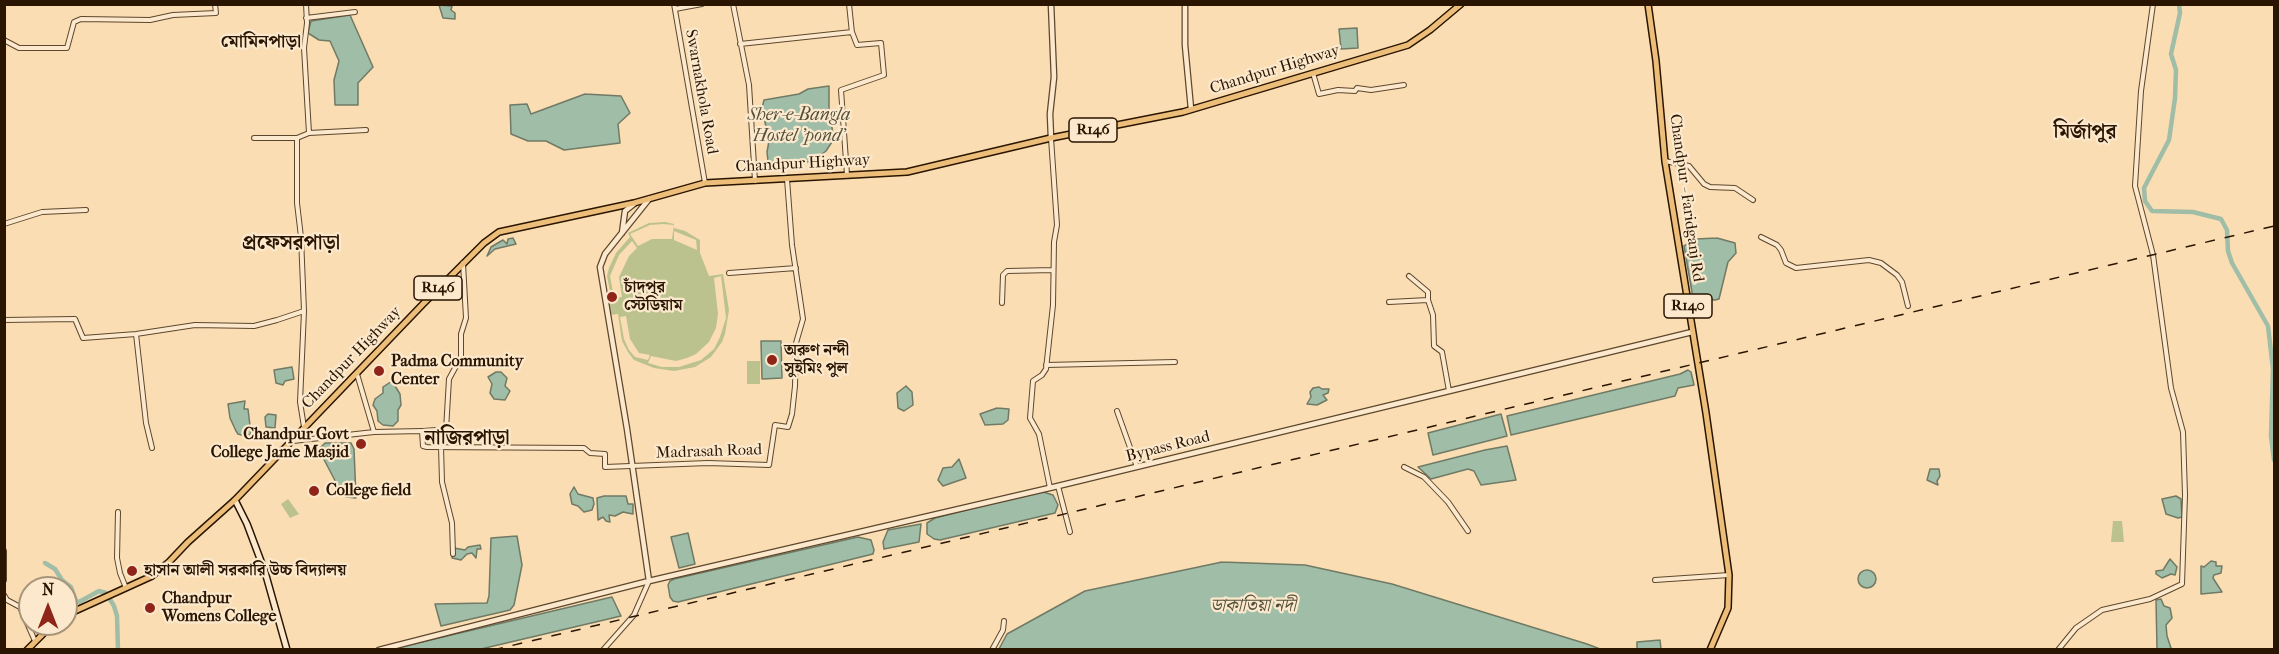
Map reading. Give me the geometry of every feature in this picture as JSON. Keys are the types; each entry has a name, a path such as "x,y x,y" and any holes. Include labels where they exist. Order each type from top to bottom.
{"main road":[{"name":"Chandpur Highway","path":"78,610 152,576 161,569 235,500 463,263 499,232 634,203 705,183 907,172 1051,138 1191,110 1408,45 1461,4"},
{"name":"Chandpur - Faridganj Rd","path":"1648,4 1656,61 1665,161 1706,413 1729,574 1728,608 1710,650"},
{"path":"235,500 248,524 266,572 287,650"},
{"path":"27,650 40,636"}],"street":[{"path":"4,40 19,48 67,48 74,22 81,19 150,20 173,15 216,13 215,4"},
{"path":"306,4 304,48 309,133"},
{"path":"674,7 702,4"},
{"path":"733,4 749,85 755,181"},
{"path":"847,175 842,90 884,75 881,43 857,45 852,33 849,4"},
{"path":"1050,488 1039,434 1030,418 1033,381 1044,373 1046,365 1053,305 1057,225 1050,114 1054,77 1051,4"},
{"path":"1185,4 1185,45 1191,110"},
{"path":"2058,650 2076,628 2102,610 2150,599 2182,584 2185,495 2183,432 2171,388 2153,255 2135,186 2141,92 2153,4"},
{"name":"Swarnakhola Road","path":"674,7 705,183"},
{"path":"306,18 355,12"},
{"path":"740,44 852,33"},
{"path":"1313,73 1319,94 1338,90 1354,91 1357,88 1371,90 1404,85"},
{"path":"254,138 297,138 309,133 366,130"},
{"path":"297,138 297,203 302,237 304,311 300,402 304,427"},
{"path":"1665,161 1689,166 1704,184 1710,187 1735,188 1753,200"},
{"name":"Madrasah Road","path":"633,467 708,463 769,465 775,425 788,428 792,414 796,343 802,319 787,178"},
{"path":"603,650 634,615 649,581 633,467 600,274 602,261 649,199"},
{"path":"622,233 625,211 634,203"},
{"path":"4,224 42,212 86,210"},
{"path":"1761,237 1777,245 1786,263 1796,267 1869,260 1881,263 1897,275 1902,282 1908,306"},
{"path":"446,430 448,386 452,372 461,357 461,334 466,318 463,263"},
{"path":"729,273 796,268"},
{"path":"1002,303 1003,275 1007,271 1053,270"},
{"path":"1409,276 1428,292 1433,315 1434,346 1442,352 1449,391"},
{"path":"1389,302 1428,300"},
{"path":"4,320 75,319 83,338 136,334 195,325 254,326 304,311"},
{"name":"Bypass Road","path":"379,650 649,581 1050,488 1692,332"},
{"path":"136,334 146,423 152,448"},
{"path":"1046,365 1175,362"},
{"path":"357,374 374,432"},
{"path":"1117,411 1137,467"},
{"path":"292,441 374,432 451,429 453,447"},
{"path":"422,431 423,446 584,448 590,453 604,454 604,467 633,467"},
{"path":"441,447 442,482 452,523 453,554"},
{"path":"1404,467 1425,477 1448,502 1468,531"},
{"path":"1058,486 1070,531"},
{"path":"118,512 117,558 126,588"},
{"path":"4,551 4,580"},
{"path":"1655,579 1729,574"},
{"path":"4,596 20,607 35,641"},
{"path":"992,650 1003,630 1004,621"}],"green space":[{"path":"649,223 674,224 674,225 674,228 685,231 700,240 700,253 709,276 723,274 729,310 725,334 711,357 695,367 674,371 654,368 634,360 622,341 618,314 610,315 607,297 611,296 607,276 609,268 616,253 630,237 628,233","holes":["650,225 674,225 672,239 652,239 638,246 630,234","674,231 696,240 697,250 674,240","632,241 637,248 629,256 619,277 622,297 614,298 610,276 619,255","721,276 726,318 714,349 701,360 679,367 662,367 648,363 651,356 676,361 696,354 709,342 716,328 718,314 714,278","626,316 630,339 639,353 650,355 648,360 635,357 624,339 620,317"]},
{"path":"747,361 760,361 760,384 747,384"},
{"path":"288,499 299,514 290,518 281,504"},
{"path":"2113,521 2122,521 2124,542 2111,542"}],"water":[{"path":"439,5 452,6 451,10 455,13 455,19 443,18"},
{"path":"350,15 373,67 358,83 358,105 335,105 334,80 339,61 330,41 319,40 308,33 311,21"},
{"path":"1357,28 1358,48 1341,49 1339,29"},
{"name":"Sher-e-Bangla Hostel 'pond'","path":"829,86 829,111 834,139 826,151 811,162 788,161 778,165 768,161 769,141 762,108 764,100"},
{"path":"585,94 621,96 630,113 618,124 620,143 564,150 546,141 528,141 511,134 510,105 527,104 531,114"},
{"path":"513,238 516,244 495,249 487,256 491,247 503,240 507,244 508,239"},
{"path":"1717,238 1735,243 1736,253 1728,262 1719,299 1693,298 1684,246 1696,239"},
{"name":"অরুণ নন্দী সুইমিং পুল","path":"761,341 781,341 782,378 762,379"},
{"path":"292,367 294,379 285,381 283,385 276,383 274,370"},
{"path":"1688,370 1691,372 1694,385 1678,388 1675,396 1511,435 1507,416 1680,374"},
{"path":"501,372 507,378 505,386 510,391 505,400 494,399 490,393 492,384 488,377"},
{"path":"392,381 400,394 401,405 398,410 398,421 393,426 383,425 378,421 377,411 373,405 375,399 383,393 383,387"},
{"path":"906,386 912,392 913,405 904,411 898,408 897,393"},
{"path":"1313,388 1329,389 1328,393 1323,395 1327,400 1317,405 1307,404 1311,397 1310,392"},
{"path":"245,401 244,409 248,409 251,434 245,436 236,431 230,418 228,404"},
{"path":"997,408 1009,409 1008,420 1003,424 985,425 980,414"},
{"path":"268,414 276,415 275,428 266,427 265,417"},
{"path":"1501,414 1507,436 1433,455 1428,433"},
{"path":"325,443 351,443 354,449 356,498 346,497 340,490 319,449"},
{"path":"1507,446 1516,480 1481,485 1474,471 1468,469 1431,479 1418,467 1485,450"},
{"path":"959,459 966,478 943,486 938,480 943,468 952,467"},
{"path":"1930,469 1939,469 1938,485 1927,480"},
{"path":"574,487 578,494 593,498 592,510 584,512 572,504 570,494"},
{"path":"1040,491 1053,495 1058,505 1055,513 940,540 927,534 927,523 935,518"},
{"path":"626,496 628,504 633,504 633,514 623,512 615,516 609,515 610,522 603,517 598,520 597,498"},
{"path":"2176,496 2181,499 2182,517 2178,518 2166,514 2162,499"},
{"path":"921,524 919,542 884,549 883,542 888,530"},
{"path":"688,533 695,564 679,568 671,537"},
{"path":"517,536 522,565 514,605 510,610 441,626 435,604 487,603 491,538"},
{"path":"858,537 871,540 873,554 678,602 673,601 670,597 668,585 674,579"},
{"path":"480,545 481,549 477,549 476,558 472,553 467,554 461,560 452,558 454,548 465,550 468,547"},
{"path":"2170,559 2177,567 2175,575 2171,574 2162,578 2156,574 2156,571 2163,570"},
{"path":"2211,561 2216,562 2216,566 2222,566 2221,573 2214,575 2213,578 2222,592 2201,594 2201,566 2204,567"},
{"name":"ডাকাতিয়া নদী","path":"1222,562 1305,565 1392,584 1600,649 999,649 1007,634 1085,591"},
{"path":"1867,570 1873,573 1876,579 1873,585 1867,588 1861,585 1858,579 1861,573"},
{"path":"612,597 621,616 481,649 392,649"},
{"path":"2161,599 2164,606 2170,608 2172,618 2166,625 2171,648 2169,649 2157,649 2156,600"},
{"path":"1660,640 1661,649 1637,649 1637,642"}],"waterway":[{"path":"2179,4 2180,13 2171,54 2176,70 2169,140 2144,188 2145,201 2152,211 2193,212 2221,219 2227,230 2228,251 2232,263 2268,326 2273,369 2271,436 2274,460"},
{"path":"45,563 55,569 62,580 71,587 76,601 79,602 99,591 106,593 117,616 118,650"}],"railway":[{"path":"493,650 2274,226"}],"place":[{"name":"চাঁদপুর স্টেডিয়াম","path":"612,297"},
{"name":"অরুণ নন্দী সুইমিং পুল","path":"772,360"},
{"name":"Padma Community Center","path":"379,371"},
{"name":"Chandpur Govt College Jame Masjid","path":"361,444"},
{"name":"College field","path":"314,491"},
{"name":"হাসান আলী সরকারি উচ্চ বিদ্যালয়","path":"132,571"},
{"name":"Chandpur Womens College","path":"150,608"}],"district":[{"name":"মোমিনপাড়া","path":"261,43"},
{"name":"মির্জাপুর","path":"2085,133"},
{"name":"প্রফেসরপাড়া","path":"291,244"},
{"name":"নাজিরপাড়া","path":"467,439"}]}
